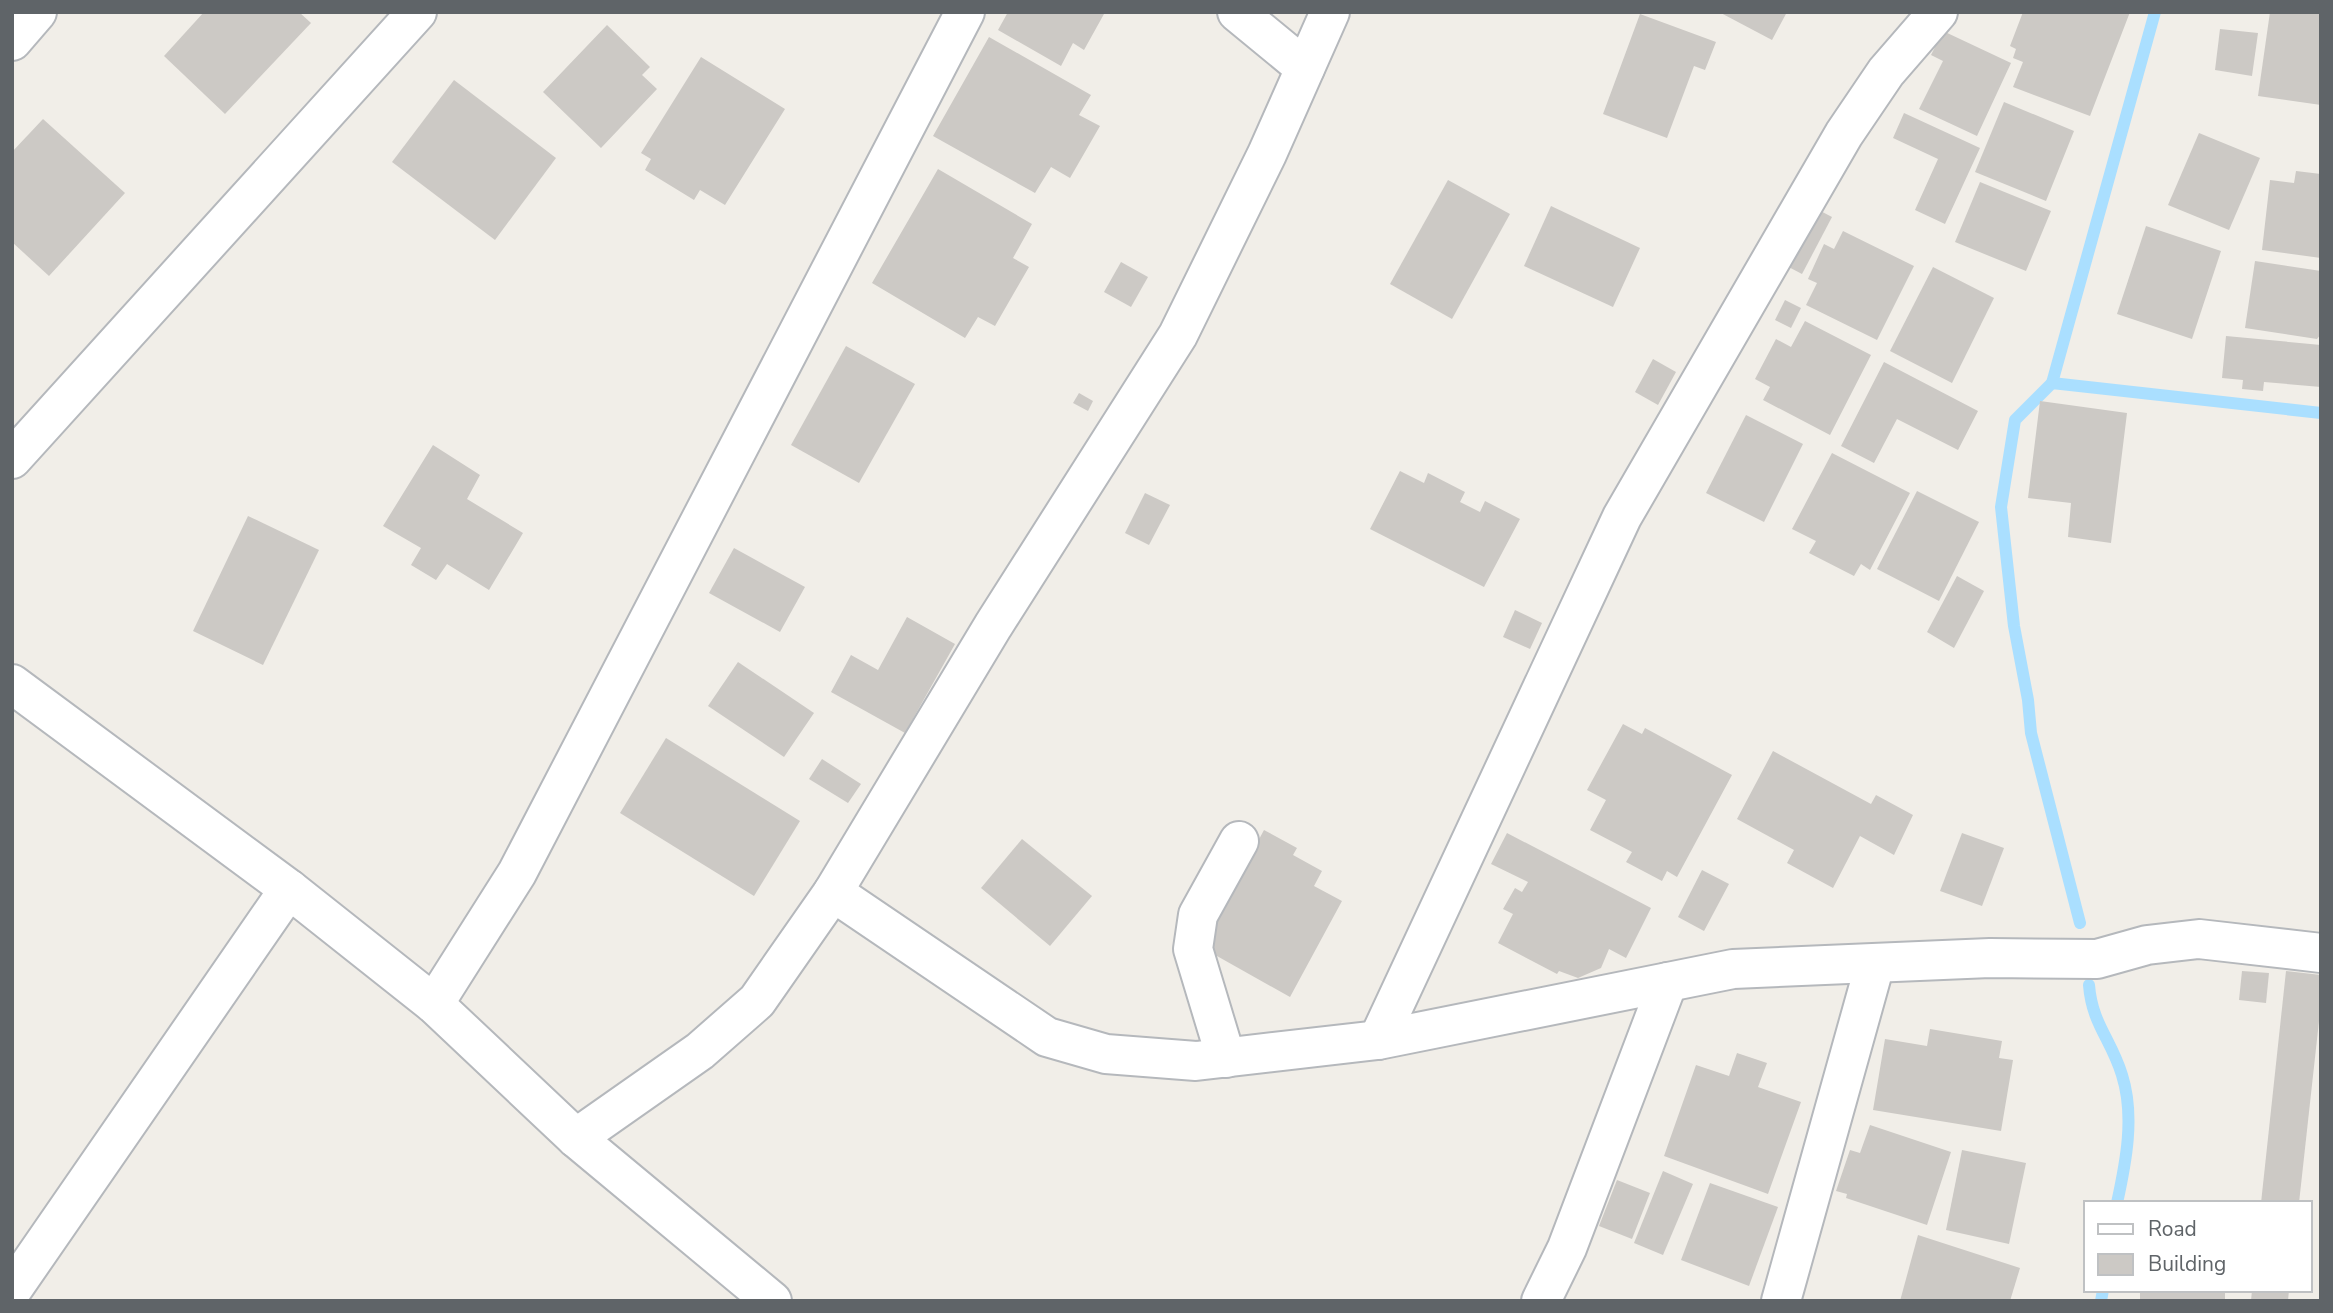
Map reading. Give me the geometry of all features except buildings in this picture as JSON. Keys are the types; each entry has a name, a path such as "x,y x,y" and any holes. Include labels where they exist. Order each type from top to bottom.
{"street":[{"path":"12,41 37,12"},
{"path":"12,459 417,12"},
{"path":"434,1004 517,873 965,12"},
{"path":"1237,12 1305,68"},
{"path":"576,1138 700,1051 757,1001 832,892 993,626 1178,335 1330,12"},
{"path":"1378,1040 1622,517 1844,134 1886,72 1938,12"},
{"path":"12,684 289,889 434,1004 576,1138 772,1301"},
{"path":"1226,1058 1193,949 1198,915 1239,841"},
{"path":"12,1290 289,889"},
{"path":"832,892 1048,1037 1106,1054 1196,1061 1378,1040 1733,970 1990,958 2097,959 2147,945 2199,939 2321,953"},
{"path":"1781,1301 1875,964"},
{"path":"1541,1301 1567,1248 1668,982"}],"waterway":[{"path":"2052,383 2155,12"},
{"path":"2080,923 2031,733 2028,700 2014,626 2001,507 2015,420 2052,383 2321,413"},
{"path":"2089,985 2094,1010 2118,1062 2126,1091 2129,1123 2117,1201"},
{"path":"2101,1301 2103,1292"}]}
